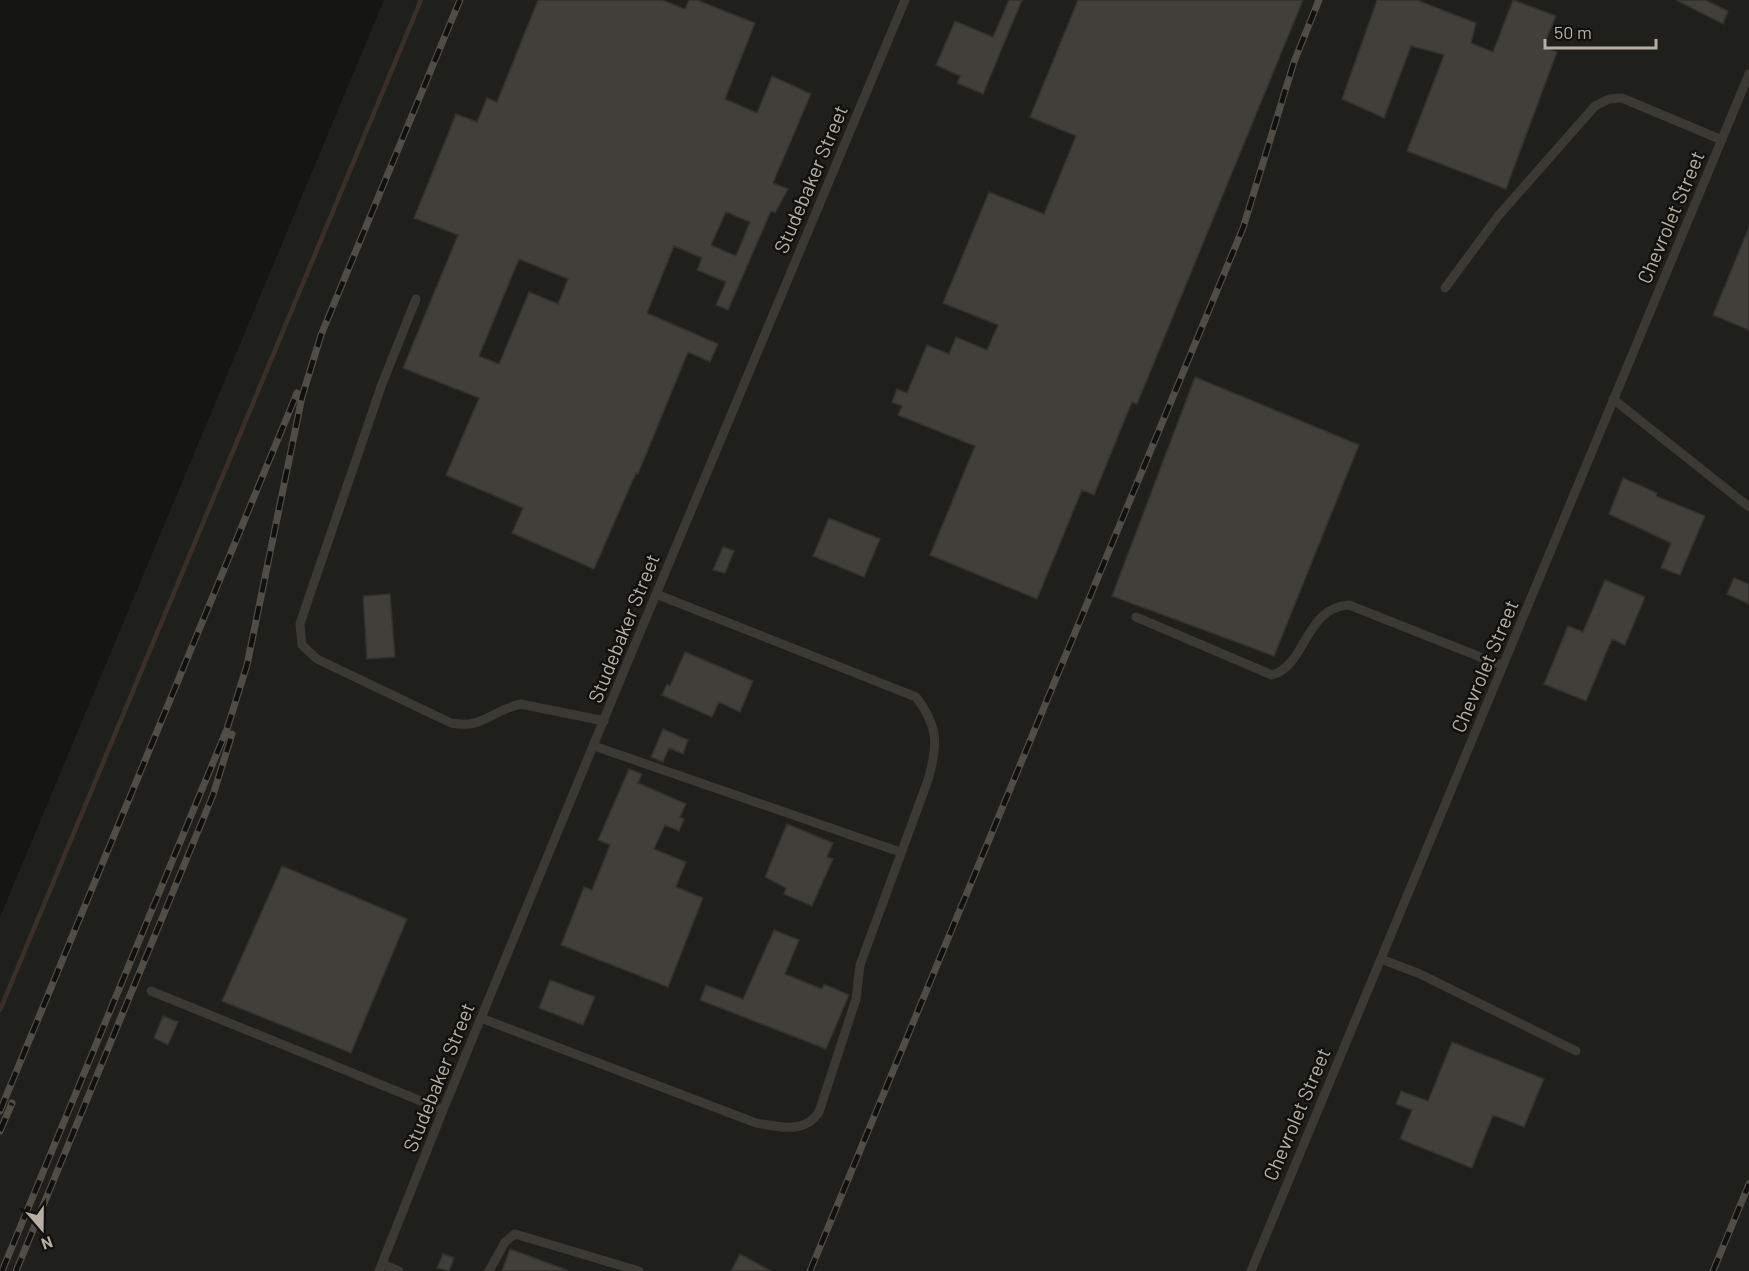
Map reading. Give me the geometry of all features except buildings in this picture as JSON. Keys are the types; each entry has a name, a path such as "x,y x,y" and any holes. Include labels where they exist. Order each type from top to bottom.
{"lane":[{"name":"Studebaker Street","path":"381,1267 443,1110 656,594 905,0"},
{"name":"Chevrolet Street","path":"1251,1271 1749,74"},
{"path":"1445,288 1500,215 1595,106 1609,99 1622,98 1722,140"},
{"path":"416,299 382,384 300,624 302,645 317,659 451,723 471,726 507,707 521,704 604,721"},
{"path":"1613,399 1749,507"},
{"path":"481,1018 756,1123 784,1128 812,1122 819,1112 856,999 860,965 936,751 934,728 926,710 916,697 656,594"},
{"path":"1136,617 1272,675 1282,672 1289,666 1308,633 1326,613 1337,606 1349,605 1503,666"},
{"path":"594,746 900,852"},
{"path":"1381,959 1420,974 1576,1051"},
{"path":"151,991 443,1110"},
{"path":"489,1271 505,1242 515,1234 639,1271"},
{"path":"381,1267 399,1271"}],"shaded area":[{"path":"384,0 1749,0 1749,1271 0,1271 0,917"}],"waterway":[{"path":"0,1010 421,0"}],"railway":[{"path":"2,1271 227,729 247,665 302,397 321,335 460,0"},
{"path":"810,1271 1243,228 1294,62 1319,0"},
{"path":"0,1111 297,393"},
{"path":"16,1271 213,795 232,734"},
{"path":"0,1131 12,1103"},
{"path":"1713,1271 1749,1184"}]}
